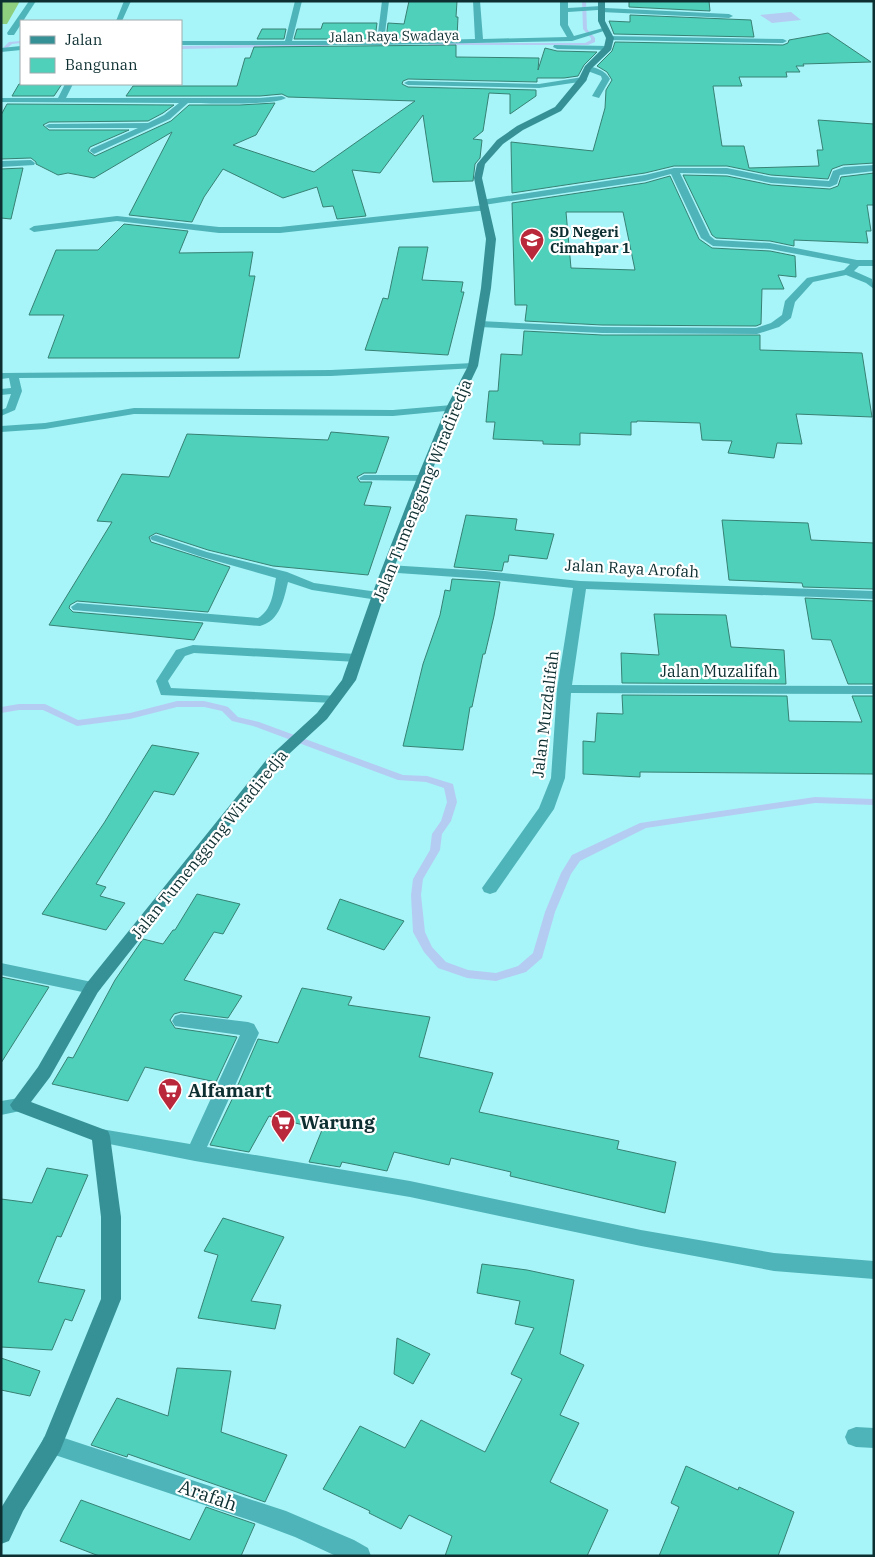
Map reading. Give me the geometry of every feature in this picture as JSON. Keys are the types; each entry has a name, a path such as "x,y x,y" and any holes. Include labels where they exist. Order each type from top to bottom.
{"street":[{"path":"21,20 34,1"},
{"path":"119,20 128,1"},
{"path":"288,43 299,1"},
{"path":"380,43 386,1"},
{"path":"476,1 479,40"},
{"path":"572,39 564,25 564,6 574,8 602,6 729,16"},
{"path":"602,6 599,31 609,44 638,47"},
{"path":"11,34 20,21"},
{"path":"182,43 380,43 572,39 599,31"},
{"path":"1,32 20,34"},
{"path":"609,44 783,41"},
{"name":"Jalan Raya Swadaya","path":"218,52 609,44"},
{"name":"Jalan Tumenggung Wiradiredja","path":"101,1136 10,1107 44,1072 92,988 272,762 322,716 349,680 378,596 424,478 452,408 473,366 491,239 478,178 481,164 500,142 520,128 558,109 583,79 588,68 609,44"},
{"path":"1,58 6,50 20,48"},
{"path":"588,68 604,75 606,79 596,96"},
{"path":"408,84 539,86 583,79"},
{"path":"61,100 68,85"},
{"path":"1,100 260,100 282,98"},
{"path":"94,151 153,124 173,113 187,100"},
{"path":"49,126 153,124"},
{"path":"1,164 31,163"},
{"path":"34,229 127,218 223,231 279,230 330,226 484,205 645,178 674,171 727,171 771,180 830,184 834,182 836,174 844,170 874,168"},
{"path":"674,171 706,238 713,243 770,246 857,263 874,263"},
{"path":"480,324 602,330 757,330 775,325 787,316 790,301 810,280 847,272 857,263"},
{"path":"847,272 869,281 874,286"},
{"path":"1,429 45,426 134,411 393,413 452,408"},
{"name":"Jalan Raya Arofah","path":"388,570 485,575 580,585 874,595"},
{"name":"Jalan Muzdalifah","path":"490,888 546,809 558,778 564,689 580,585"},
{"name":"Jalan Muzalifah","path":"564,689 874,690"},
{"path":"1,969 92,988"},
{"path":"181,1022 248,1029 250,1033 234,1072 195,1153"},
{"path":"1,1533 15,1503 52,1444 111,1299 112,1217 101,1136 410,1189 640,1238 774,1262 874,1270"},
{"name":"Arafah","path":"52,1444 195,1490 295,1525 337,1543 360,1556"}],"lane":[{"path":"1,376 331,373 473,366"},
{"path":"1,413 10,410 17,391 12,375"},
{"path":"1,392 17,391"},
{"path":"364,478 424,478"},
{"path":"156,538 203,554 320,588 378,596"},
{"path":"77,607 260,622 267,619 278,602 283,576"},
{"path":"334,699 166,692 162,681 180,653 193,650 357,658"}],"green space":[{"path":"1,1 20,1 7,24 1,24"}],"water":[{"path":"791,12 801,20 772,23 760,15"}],"building":[{"path":"409,1 457,1 457,38 386,39 388,23 404,24"},
{"path":"629,1 709,1 710,11 629,7"},
{"path":"630,15 751,20 754,37 614,34 609,21 630,22"},
{"path":"323,23 377,23 375,39 294,39 297,29 321,29"},
{"path":"262,29 286,29 284,39 257,39"},
{"path":"828,33 871,62 803,64 804,66 796,66 800,72 786,72 787,77 739,77 742,86 713,86 722,146 744,146 749,168 819,166 817,150 823,150 818,120 874,124 874,163 843,165 832,169 828,179 771,175 727,166 674,166 645,173 512,193 511,142 593,151 605,108 606,90 612,80 607,72 597,66 612,51 615,42 783,45 788,43 789,40"},
{"path":"456,45 456,57 539,58 538,70 545,48 557,51 597,52 584,65 578,76 537,78 537,82 408,79 403,81 402,84 408,87 536,90 536,96 510,114 510,94 489,93 483,131 473,139 482,140 480,158 475,164 473,181 433,182 423,115 380,173 352,170 366,216 337,219 333,206 323,207 317,187 283,198 223,169 204,197 192,222 129,215 172,132 94,178 68,173 58,175 36,164 31,158 1,159 1,115 7,104 174,105 148,121 49,122 43,125 49,130 129,130 90,147 88,151 95,156 171,121 189,105 275,103 256,135 233,145 314,172 415,101 288,97 282,94 260,96 126,96 133,86 237,86 245,58 250,58 254,47"},
{"path":"19,84 61,85 54,96 12,96"},
{"path":"23,168 11,219 1,218 1,169"},
{"path":"874,173 874,205 867,205 871,231 866,231 868,243 794,240 794,246 770,241 716,238 712,235 683,175 727,176 771,185 830,189 838,186 841,177"},
{"path":"670,176 699,239 712,248 770,251 795,256 796,277 778,275 784,289 762,289 761,324 756,326 602,325 525,321 527,305 515,305 512,203 645,183","holes":["566,212 623,212 635,270 571,268"]},
{"path":"124,224 188,231 179,253 253,252 249,276 255,276 239,358 48,358 64,315 29,315 56,250 98,250"},
{"path":"399,247 428,247 422,280 463,282 461,292 464,292 448,355 365,350 383,298 388,299"},
{"path":"524,331 602,335 760,335 760,350 862,353 872,417 796,414 802,444 777,443 774,458 728,453 732,441 702,440 700,423 631,422 631,435 580,433 580,445 543,444 543,441 493,439 495,422 486,422 489,391 498,391 501,354 522,355"},
{"path":"331,432 389,437 376,473 364,473 357,477 360,482 372,482 364,505 391,507 368,575 273,566 208,550 156,533 149,537 151,542 230,567 208,612 77,601 70,605 69,608 73,612 203,623 194,640 49,625 112,522 97,521 122,474 169,477 187,434 328,440"},
{"path":"466,515 517,519 515,530 554,534 547,559 509,555 508,562 504,562 502,571 454,567"},
{"path":"722,520 808,523 811,540 874,543 874,589 803,587 802,583 729,580"},
{"path":"452,579 500,582 485,654 483,654 472,707 470,707 463,750 403,746 423,664 440,615 445,590 450,591"},
{"path":"805,598 874,601 874,684 848,684 831,640 812,639"},
{"path":"654,614 726,615 731,647 784,650 786,684 622,683 621,653 659,655"},
{"path":"622,695 787,696 789,721 862,722 852,696 874,696 874,774 640,772 640,777 583,774 583,741 595,742 597,713 623,714"},
{"path":"152,745 199,753 174,795 154,791 96,884 106,887 100,896 125,903 106,930 42,914 104,823"},
{"path":"197,894 240,904 223,934 214,932 184,980 242,996 228,1018 181,1012 174,1014 170,1020 175,1028 237,1037 216,1082 145,1067 128,1101 52,1084 68,1057 73,1058 115,980 143,939 163,944 173,930 175,930"},
{"path":"340,899 404,921 384,950 327,929"},
{"path":"1,977 49,987 1,1063"},
{"path":"302,988 352,997 348,1005 430,1017 419,1057 493,1073 479,1112 619,1141 617,1149 676,1162 665,1213 510,1176 511,1172 451,1158 449,1165 394,1152 387,1171 342,1162 340,1167 309,1162 322,1130 269,1116 249,1152 210,1145 238,1087 258,1039 278,1043"},
{"path":"47,1168 88,1175 61,1237 57,1236 38,1282 85,1290 72,1321 65,1319 52,1350 1,1347 1,1199 32,1203"},
{"path":"223,1218 284,1237 251,1301 281,1305 275,1329 198,1318 218,1255 204,1251"},
{"path":"482,1264 527,1270 574,1280 560,1354 584,1365 560,1415 579,1423 550,1482 608,1510 587,1556 445,1556 452,1536 409,1515 401,1529 369,1513 370,1511 323,1489 360,1426 405,1448 421,1420 485,1452 522,1379 511,1374 534,1328 515,1324 520,1301 477,1293"},
{"path":"397,1338 430,1354 413,1384 394,1374"},
{"path":"1,1358 40,1371 30,1396 1,1390"},
{"path":"177,1368 231,1371 221,1432 287,1455 265,1502 128,1454 127,1457 91,1445 117,1398 168,1416"},
{"path":"686,1466 738,1490 739,1487 794,1512 778,1556 659,1556 679,1507 671,1503"},
{"path":"81,1500 190,1540 206,1507 255,1524 241,1556 99,1556 60,1541"}],"waterway":[{"path":"430,44 586,44 593,41 593,38 585,29 584,1"},
{"path":"1,53 11,43 20,42"},
{"path":"182,48 328,45"},
{"path":"1,710 19,707 45,707 77,723 130,716 177,704 204,704 225,709 235,719 256,724 402,778 427,779 449,786 452,802 446,821 437,834 435,850 418,879 416,895 419,932 428,949 442,965 467,974 496,977 522,969 538,955 550,912 566,873 576,858 644,825 815,800 874,802"}],"place":[{"name":"SD Negeri Cimahpar 1","path":"532,261"},
{"name":"Alfamart","path":"170,1111"},
{"name":"Warung","path":"283,1143"}]}
